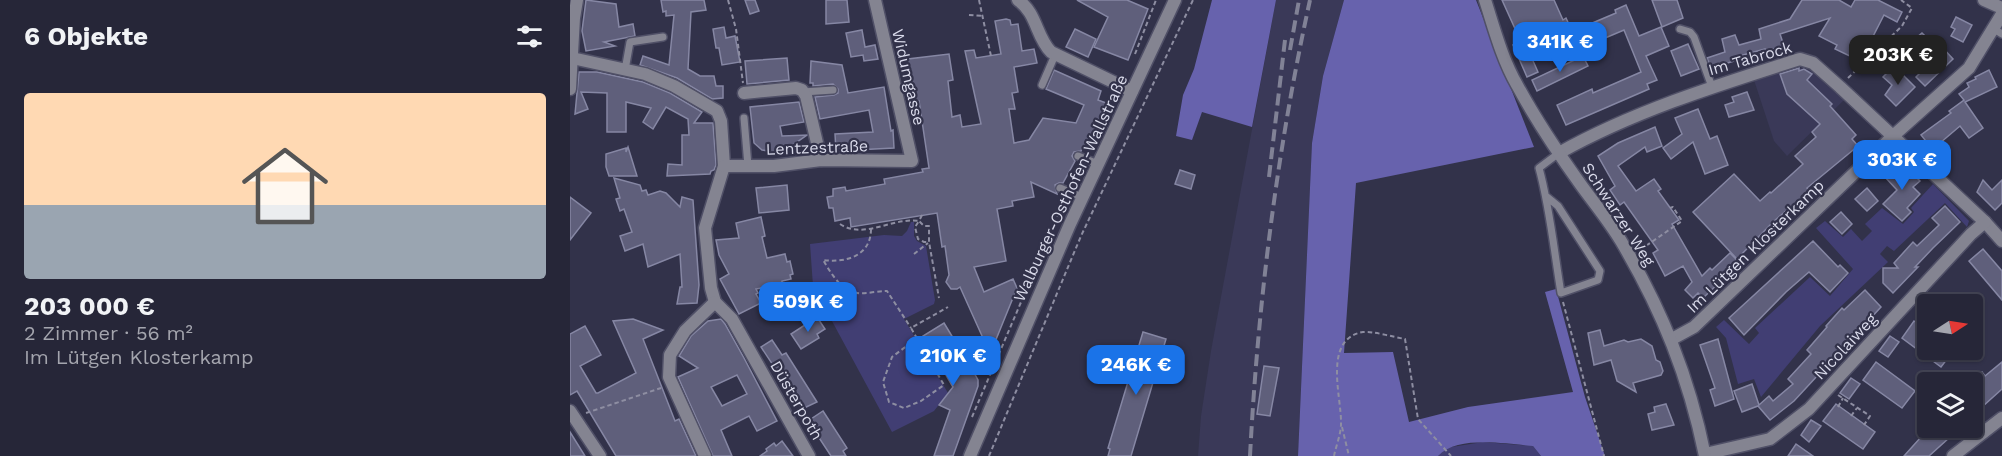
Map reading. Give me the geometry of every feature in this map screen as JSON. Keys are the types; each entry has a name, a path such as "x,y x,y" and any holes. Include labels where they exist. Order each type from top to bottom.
{"street":[{"path":"570,89 574,18 578,0"},
{"name":"Widumgasse","path":"875,0 912,161"},
{"path":"1018,0 1028,8 1048,50 1054,55 1132,91"},
{"name":"Walburger-Osthofen-Wallstraße","path":"970,456 1082,197 1175,0"},
{"name":"Schwarzer Weg","path":"1485,0 1501,49 1516,84 1559,153 1619,239 1652,297 1672,339 1692,396 1705,455"},
{"path":"1984,0 2002,8"},
{"name":"Im Lütgen Klosterkamp","path":"1672,339 1694,327 1893,136 1969,68 1998,32 2002,14"},
{"path":"572,58 645,74 674,86 717,111 721,121 724,166 705,228 711,288 716,302 685,331 670,355 671,384 705,456"},
{"name":"Im Tabrock","path":"1559,153 1580,141 1692,93 1800,59 1813,63 1840,87 1985,222 2002,241"},
{"path":"744,93 796,88 803,92 811,114 821,160"},
{"name":"Lentzestraße","path":"724,166 774,166 821,160 912,161"},
{"name":"Nicolaiweg","path":"1705,455 1770,439 1809,410 1971,234 1985,222"},
{"name":"Düsterpoth","path":"716,302 732,319 809,456"},
{"path":"573,415 600,456"},
{"path":"1953,456 2002,418"}],"lane":[{"path":"1680,29 1690,32 1694,37 1712,87"},
{"path":"625,70 630,42 663,37"},
{"path":"1042,85 1054,55"},
{"path":"803,92 832,90"},
{"path":"744,118 748,166"},
{"path":"1547,197 1558,206 1600,271 1598,280 1561,293 1547,213 1547,197 1539,168 1559,153"},
{"path":"1081,157 1098,164"},
{"path":"1060,188 1082,197"}],"path":[{"path":"728,0 741,60 744,93"},
{"path":"979,0 991,56"},
{"path":"1134,56 1156,0"},
{"path":"989,456 1065,274 1193,0"},
{"path":"1840,87 1902,26 1911,8 1901,0"},
{"path":"969,15 983,16"},
{"path":"969,424 1081,157 1098,133"},
{"path":"1630,257 1682,220 1673,207 1670,208"},
{"path":"922,215 915,227 918,239 929,242"},
{"path":"840,225 849,231 872,229 911,220 918,221 924,226 929,225 929,242 939,298"},
{"path":"872,229 871,238 859,255 836,261 823,260 832,275 845,289 857,293 887,291 911,328 944,385 921,401 904,408 889,402 883,382 892,357 908,345 919,342"},
{"path":"914,254 929,242"},
{"path":"1065,274 1069,275"},
{"path":"1561,293 1604,456"},
{"path":"1052,304 1056,307"},
{"path":"911,328 948,307"},
{"path":"1349,456 1341,425 1337,379 1338,353 1349,339 1363,332 1405,339 1418,419 1450,456"},
{"path":"1038,337 1043,339"},
{"path":"1025,371 1029,372"},
{"path":"573,415 671,384"},
{"path":"1828,389 1870,416 1864,425"},
{"path":"1838,406 1843,398"},
{"path":"1011,405 1015,406"},
{"path":"1851,416 1857,408"},
{"path":"1334,456 1341,425"},
{"path":"997,436 1001,437"}],"shaded area":[{"path":"1212,0 1276,0 1252,127 1202,112 1192,140 1176,136 1183,95 1194,69"},
{"path":"1276,0 1344,0 1323,76 1312,143 1298,456 1198,456 1201,416 1211,351"},
{"path":"1344,0 1476,0 1534,147 1356,183 1344,353 1393,352 1409,422 1468,407 1573,392 1545,292 1556,289 1585,397 1605,456 1541,456 1533,446 1483,442 1457,445 1438,456 1298,456 1312,143 1323,76"},
{"path":"1796,67 1810,70 1844,100 1787,156 1774,141 1754,80"},
{"path":"1933,184 1969,221 1967,227 1945,203 1894,251 1887,246 1880,254 1888,262 1820,326 1761,397 1754,379 1738,384 1726,338 1716,327 1724,320 1749,344 1759,333 1755,328 1810,277 1830,296 1853,269 1816,228 1825,221 1843,237 1851,229 1862,241 1872,231 1865,224 1882,208 1903,224 1914,212 1911,208"},
{"path":"911,222 914,222 914,236 917,241 926,246 935,300 934,304 904,319 948,393 934,411 892,432 813,286 810,244 884,235 902,236"},
{"path":"1483,442 1533,446 1541,456 1438,456 1445,448"}],"building":[{"path":"586,0 616,4 619,27 633,24 635,36 604,42 615,46 586,51 582,31"},
{"path":"661,0 704,0 706,10 691,12 688,69 700,76 714,76 716,86 723,86 723,98 712,99 677,78 640,65 643,56 669,65 674,15 666,16"},
{"path":"745,0 755,0 759,11 750,14"},
{"path":"826,0 847,0 849,22 826,24"},
{"path":"1077,0 1127,0 1148,9 1128,60 1094,47 1108,17"},
{"path":"1502,0 1554,0 1563,20 1566,18 1574,35 1530,54 1538,72 1527,77 1513,45 1521,42"},
{"path":"1652,0 1677,0 1683,18 1662,27"},
{"path":"1802,0 1839,0 1851,7 1855,0 1878,0 1902,12 1897,22 1884,15 1867,48 1862,46 1856,59 1835,49 1837,45 1819,36 1830,18 1780,34 1784,46 1743,55 1744,58 1711,68 1707,58 1725,52 1722,39 1735,35 1739,45 1761,39 1759,29 1790,19"},
{"path":"1626,5 1639,36 1661,27 1669,46 1646,56 1657,80 1647,84 1649,89 1566,125 1557,105 1592,89 1593,93 1641,72 1624,30 1591,44 1583,27 1616,13 1615,10"},
{"path":"1956,17 1972,25 1963,42 1951,36 1955,29 1951,27"},
{"path":"1010,20 1011,25 1018,24 1022,51 1034,49 1037,63 1014,67 1018,92 1012,93 1015,109 1009,109 1014,143 1029,140 1043,118 1076,123 1084,105 1046,89 1054,70 1101,91 1098,100 1106,103 1087,147 1083,146 1081,151 1074,152 1072,156 1075,161 1063,183 1055,185 1057,194 1031,182 1034,197 1012,201 1013,206 997,209 1006,261 974,267 984,292 1013,279 1017,288 995,342 987,347 960,287 951,289 946,282 949,275 937,213 851,227 850,218 835,221 833,208 829,208 827,197 833,196 833,189 845,187 846,191 885,184 884,179 923,172 922,169 929,168 919,101 915,102 908,59 949,54 953,80 948,81 952,117 960,115 962,127 981,124 965,51 974,50 976,58 1001,54 995,21"},
{"path":"724,27 726,38 735,36 740,62 722,65 713,29"},
{"path":"1075,29 1096,39 1088,57 1066,47"},
{"path":"862,30 865,47 875,45 878,59 864,61 863,55 851,57 846,33"},
{"path":"1922,33 1939,49 1942,47 1953,59 1925,86 1916,77 1927,66 1910,49 1917,42 1915,39"},
{"path":"1688,44 1699,69 1681,76 1671,51"},
{"path":"1583,56 1588,66 1537,91 1532,80"},
{"path":"787,58 789,80 747,84 745,61"},
{"path":"811,61 842,65 848,93 884,87 891,131 893,130 894,148 836,151 835,134 873,132 869,110 820,119 815,97 834,95 838,93 838,89 833,84 813,86 813,83 810,83"},
{"path":"1894,66 1915,87 1896,106 1885,95 1892,85 1883,77"},
{"path":"1799,68 1799,71 1804,69 1812,74 1807,80 1832,104 1830,106 1856,135 1852,139 1858,146 1807,188 1810,192 1789,212 1787,210 1773,222 1737,259 1693,212 1734,174 1760,201 1803,164 1795,156 1816,137 1812,132 1820,124 1787,94 1780,74"},
{"path":"1989,70 1997,87 1965,102 1983,128 1969,138 1960,126 1940,143 1948,153 1941,160 1921,135 1951,113 1949,111 1964,100 1959,94 1969,87 1967,83"},
{"path":"579,72 597,72 643,82 670,93 702,112 694,123 713,123 716,165 714,170 710,174 667,176 668,164 682,165 682,135 689,135 688,119 666,107 653,129 643,122 651,108 626,102 626,132 607,132 607,93 581,92 588,109 575,114"},
{"path":"1747,92 1754,110 1729,117 1725,105 1734,102 1732,97"},
{"path":"799,102 804,122 780,126 782,136 807,135 790,147 790,152 768,155 768,151 762,150 754,143 750,107"},
{"path":"1698,109 1710,139 1717,136 1728,165 1705,174 1693,142 1671,159 1663,148 1682,134 1675,118"},
{"path":"1655,127 1662,146 1647,152 1645,147 1618,166 1636,191 1654,179 1661,189 1658,191 1679,220 1672,224 1702,276 1730,253 1738,261 1719,278 1721,281 1703,298 1698,293 1693,298 1685,290 1692,282 1683,266 1665,276 1653,253 1658,250 1624,202 1620,205 1610,190 1615,186 1598,156 1618,143"},
{"path":"628,147 637,176 609,176 606,154 626,148 626,152"},
{"path":"1902,163 1920,181 1913,187 1920,194 1907,208 1911,212 1902,221 1883,204 1897,190 1884,176"},
{"path":"1180,170 1195,175 1191,189 1175,184"},
{"path":"614,178 640,185 642,191 646,190 648,195 660,191 666,193 680,207 682,197 693,200 699,285 697,303 677,304 680,287 682,287 680,254 648,267 643,244 625,251 620,236 632,232 624,209 620,211 616,199 620,198"},
{"path":"1983,180 1992,190 2002,180 2002,203 1995,210 1977,192"},
{"path":"787,185 789,210 759,213 756,188"},
{"path":"1867,188 1878,201 1867,211 1855,199"},
{"path":"570,197 591,213 570,240"},
{"path":"1945,206 1960,222 1915,267 1918,267 1893,293 1883,283 1883,268 1898,268 1894,263 1913,242 1917,246 1939,225 1932,218"},
{"path":"1841,212 1852,224 1842,234 1830,222"},
{"path":"761,217 765,236 762,237 767,258 785,254 787,262 790,261 793,274 790,275 791,279 782,281 782,284 756,289 761,303 739,314 720,279 729,274 719,255 716,240 739,238 736,223"},
{"path":"1813,241 1838,267 1840,265 1848,273 1830,292 1809,272 1744,335 1729,318"},
{"path":"1983,249 2002,271 2002,300 1969,261"},
{"path":"1865,290 1881,307 1794,401 1770,420 1758,406 1742,412 1734,391 1752,384 1759,405 1769,396 1773,401 1793,384 1788,379 1811,354 1807,350 1826,326 1842,308 1844,310"},
{"path":"817,317 825,329 817,334 819,338 801,349 791,334"},
{"path":"633,319 663,330 643,339 675,421 679,419 696,456 616,456 577,391 570,395 570,334 585,326 601,355 580,366 598,393 636,373 613,321"},
{"path":"721,319 725,324 777,421 757,431 749,416 721,430 732,456 713,456 678,377 698,368 679,356 691,336 708,321","holes":["737,375 747,394 722,406 711,387"]},
{"path":"1914,321 1917,323 1917,349 1902,338"},
{"path":"944,323 978,380 978,386 953,456 934,456 950,410 939,405 953,387 923,336"},
{"path":"1600,330 1604,346 1624,340 1628,342 1641,339 1652,346 1656,360 1660,362 1663,371 1661,375 1633,383 1636,392 1617,381 1611,360 1594,365 1588,333"},
{"path":"1143,332 1166,339 1131,456 1108,456 1110,449 1108,448"},
{"path":"1890,336 1899,342 1888,357 1879,351"},
{"path":"1718,339 1734,399 1715,406 1710,390 1715,388 1700,345"},
{"path":"772,340 782,355 786,353 817,402 802,409 761,347"},
{"path":"1932,360 1946,360 1941,367"},
{"path":"1876,362 1915,391 1902,408 1863,380"},
{"path":"2002,362 2002,389 1983,406 1983,373 1985,376"},
{"path":"1264,366 1279,368 1270,416 1257,414"},
{"path":"1851,378 1860,384 1849,399 1840,393"},
{"path":"1666,404 1674,425 1652,430 1648,414 1655,412 1654,407"},
{"path":"1836,404 1875,432 1863,449 1823,421"},
{"path":"823,411 847,448 843,451 846,456 831,456 808,421"},
{"path":"1811,420 1821,426 1809,442 1801,435"},
{"path":"570,432 585,456 570,456"},
{"path":"1920,438 1949,438 1929,456 1904,456"},
{"path":"782,441 793,456 760,456 774,443 776,446"},
{"path":"1796,444 1813,456 1788,456"}],"railway":[{"path":"1290,50 1299,0"},
{"path":"1250,456 1258,341 1271,226 1288,113 1310,0"},
{"path":"1269,177 1285,40"}]}
